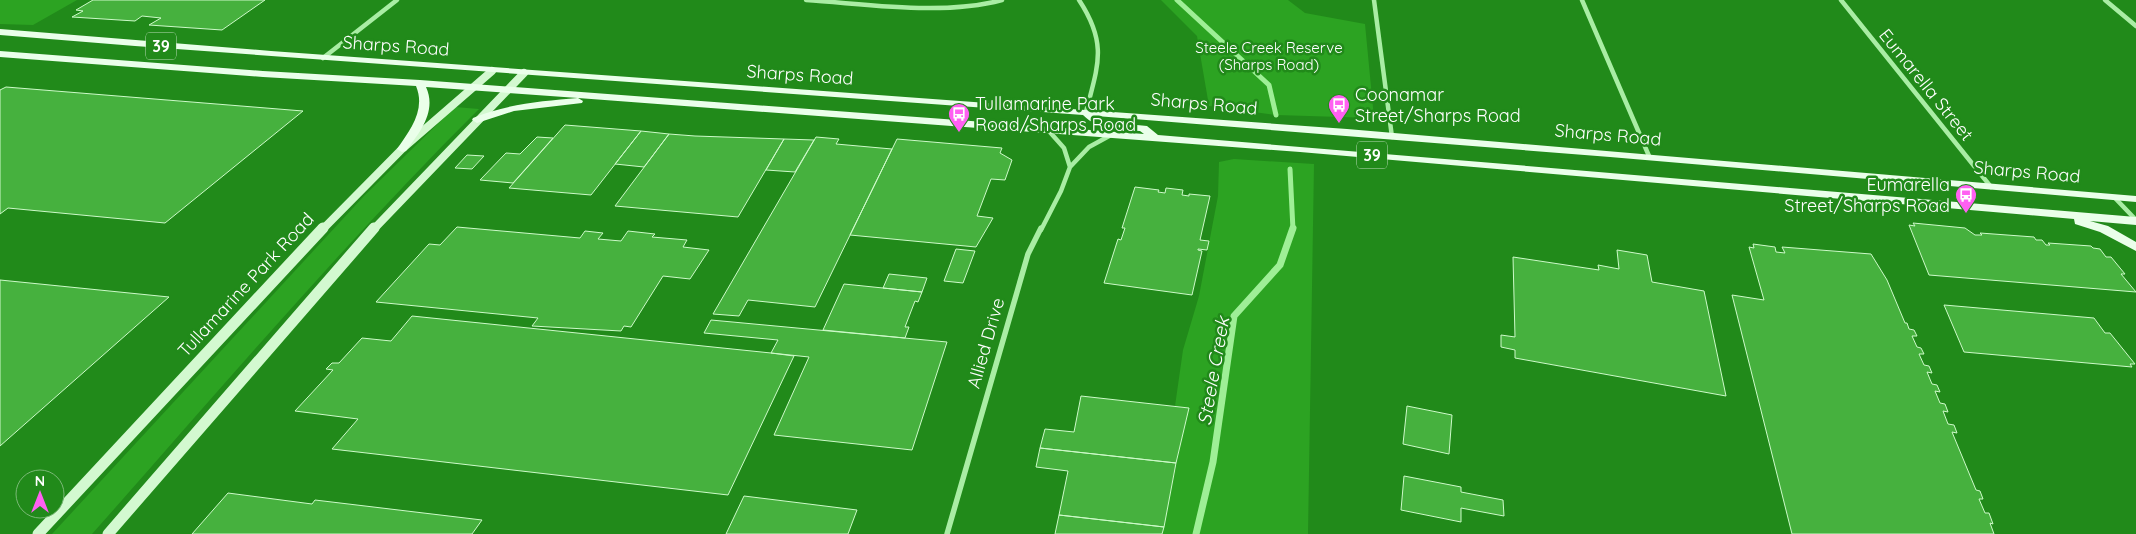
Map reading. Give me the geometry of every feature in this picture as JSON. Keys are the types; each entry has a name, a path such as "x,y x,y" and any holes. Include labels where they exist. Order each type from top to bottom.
{"main road":[{"name":"Sharps Road","path":"0,32 492,71 1086,112 1392,137 1534,146 2136,200"},
{"name":"Sharps Road","path":"0,54 420,83 1155,138 1541,168 2136,220"},
{"path":"402,149 416,129 424,109 425,98 420,83"},
{"path":"477,120 496,112 520,107 608,97"},
{"path":"1086,112 1094,120 1106,125 1143,128 1155,138"},
{"path":"1534,146 1541,168"},
{"path":"2057,214 2104,229 2136,247"}],"street":[{"path":"322,58 397,0"},
{"path":"806,0 947,9 984,5 1002,0"},
{"path":"1079,0 1095,25 1100,42 1099,59 1086,112"},
{"path":"1374,0 1392,137"},
{"path":"1582,0 1649,156"},
{"name":"Eumarella Street","path":"1841,0 1991,187"},
{"path":"2105,0 2136,26"},
{"name":"Tullamarine Park Road","path":"38,534 332,219 402,149 492,71"},
{"path":"108,534 393,207 524,73"},
{"path":"1048,130 1061,144 1065,152 1066,161 1070,167"},
{"name":"Allied Drive","path":"947,534 1028,254 1061,191 1070,167 1089,147 1111,135"},
{"path":"2115,198 2136,220"}],"green space":[{"path":"0,0 77,0 33,25 0,24"},
{"name":"Steele Creek Reserve (Sharps Road)","path":"1161,0 1288,0 1305,13 1365,24 1374,118 1276,115 1209,106 1197,36"},
{"path":"455,107 479,109 330,265 92,534 52,534 364,196"},
{"path":"1234,159 1314,164 1308,534 1162,534 1188,408 1175,406 1183,350 1199,296 1218,196 1219,162"}],"building":[{"path":"93,0 265,0 222,30 149,25 161,18 142,16 135,21 72,17 83,11 76,10"},
{"path":"6,87 303,111 165,223 8,208 0,214 0,90"},
{"path":"565,125 641,131 591,195 509,188"},
{"path":"641,131 669,134 644,167 615,164"},
{"path":"669,134 784,139 738,217 615,206"},
{"path":"537,137 553,138 513,183 480,180 506,153 520,154"},
{"path":"816,137 839,139 836,144 892,149 815,307 748,300 739,316 713,314"},
{"path":"784,139 814,140 795,172 766,170"},
{"path":"897,139 1002,148 1000,153 1012,160 1005,180 991,179 977,216 993,218 976,247 850,235"},
{"path":"467,155 484,156 472,169 455,168"},
{"path":"1135,187 1159,190 1158,192 1165,193 1166,188 1183,190 1182,195 1210,196 1200,240 1209,241 1207,250 1198,249 1202,251 1192,295 1104,283 1118,239 1121,240 1125,228 1122,228"},
{"path":"1913,223 1965,228 1975,235 1982,235 1980,233 2034,237 2036,240 2042,240 2046,245 2050,245 2048,243 2091,246 2100,249 2106,257 2111,257 2125,274 2121,274 2136,292 1929,275 1909,225 1915,226"},
{"path":"457,227 580,238 585,231 603,233 598,239 621,241 628,231 655,234 652,237 687,240 683,247 709,250 690,279 663,276 631,327 624,326 621,331 532,326 538,318 376,302 429,244 440,245"},
{"path":"1753,244 1775,247 1776,252 1785,253 1782,247 1871,254 1887,280 1905,323 1907,323 1909,329 1914,330 1917,336 1912,336 1917,347 1921,348 1924,354 1919,354 1924,365 1929,366 1932,373 1927,372 1932,384 1937,385 1940,392 1935,391 1940,403 1945,404 1948,412 1943,411 1948,424 1954,425 1957,433 1952,432 1976,490 1980,491 1983,499 1979,499 1985,513 1989,513 1994,534 1792,534 1732,295 1764,300 1749,247 1754,248"},
{"path":"956,249 975,251 963,283 944,281"},
{"path":"1617,250 1647,255 1652,282 1704,291 1726,396 1515,358 1515,350 1501,347 1501,335 1515,337 1513,257 1599,270 1598,265 1619,269"},
{"path":"889,274 927,278 922,292 883,288"},
{"path":"0,280 169,297 0,446"},
{"path":"844,284 922,292 918,302 915,301 905,327 909,327 905,338 823,330"},
{"path":"1944,305 2094,318 2105,333 2110,333 2135,364 2130,364 2132,367 1964,352"},
{"path":"412,316 794,356 728,495 332,449 358,419 295,411 333,370 326,369 332,363 339,363 362,338 391,341"},
{"path":"711,320 947,342 912,450 774,435 809,357 771,353 778,340 704,333"},
{"path":"1081,396 1189,408 1176,463 1040,448 1045,429 1074,432"},
{"path":"1407,406 1452,415 1449,454 1403,444"},
{"path":"1040,448 1176,463 1164,527 1059,515 1068,471 1036,467"},
{"path":"1404,476 1461,487 1461,492 1503,500 1504,516 1461,508 1461,522 1401,510"},
{"path":"228,493 312,504 315,500 482,520 472,534 192,534"},
{"path":"744,496 857,510 848,534 726,534"},
{"path":"1059,515 1164,527 1162,534 1055,534"}],"waterway":[{"path":"1177,0 1269,85 1276,115"},
{"name":"Steele Creek","path":"1290,169 1293,228"},
{"name":"Steele Creek","path":"1196,534 1213,462 1234,316 1280,265 1293,228"}],"place":[{"name":"Coonamar Street/Sharps Road","path":"1339,124"},
{"name":"Tullamarine Park Road/Sharps Road","path":"959,133"},
{"name":"Eumarella Street/Sharps Road","path":"1966,214"}]}
